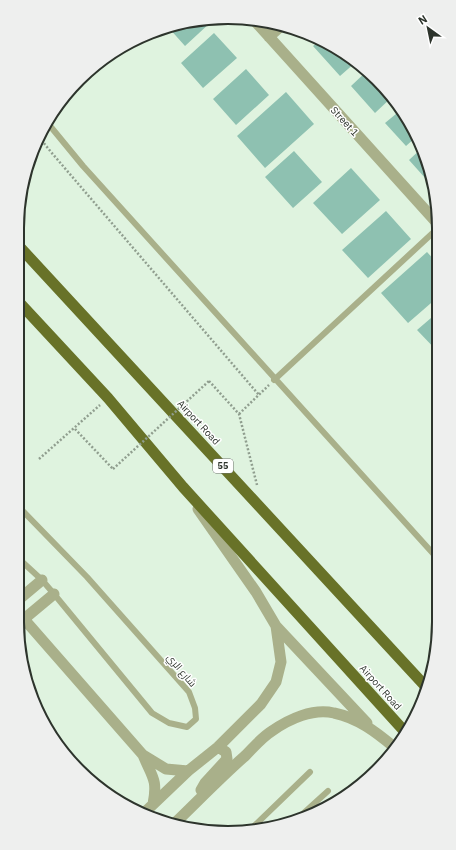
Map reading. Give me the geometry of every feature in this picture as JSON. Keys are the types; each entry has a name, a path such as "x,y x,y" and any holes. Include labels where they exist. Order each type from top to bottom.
{"highway":[{"name":"Airport Road","path":"24,252 422,683"},
{"name":"Airport Road","path":"24,308 108,398 183,487 402,729"}],"street":[{"name":"Street 1","path":"259,27 432,217"},
{"path":"268,37 276,30"},
{"path":"183,487 256,592 276,626 378,734 391,745"},
{"path":"24,595 42,580"},
{"path":"24,613 54,594"},
{"path":"24,618 143,755 155,780 156,792 153,804"},
{"path":"148,809 188,771 218,747 261,704 276,682 281,662 276,626"},
{"path":"179,820 219,779 271,731 296,717 315,713 333,712 355,720 378,734"},
{"path":"188,811 205,783 227,759 226,752 218,747"},
{"path":"143,755 166,768 188,771"}],"lane":[{"path":"51,127 83,166 274,380 432,552"},
{"path":"274,380 432,234"},
{"name":"شارع الري","path":"24,512 87,577 189,692 195,708 196,718 186,726 169,723 152,713 54,594 42,580 24,563"},
{"path":"262,823 310,772"},
{"path":"307,810 328,790"}],"path":[{"path":"43,142 259,395"},
{"path":"239,414 274,380"},
{"path":"75,429 112,469 209,381 239,414 257,486"},
{"path":"39,459 75,429 108,398"}],"building":[{"path":"208,25 185,46 172,32"},
{"path":"214,33 237,58 203,88 181,63"},
{"path":"316,44 330,51 352,66 340,76 313,46"},
{"path":"246,69 269,95 236,125 213,99"},
{"path":"363,75 388,101 375,113 351,86"},
{"path":"286,92 314,124 265,168 237,136"},
{"path":"397,113 412,141 406,146 385,123"},
{"path":"294,151 322,182 293,208 265,177"},
{"path":"417,153 426,179 409,160"},
{"path":"351,168 380,200 342,234 313,203"},
{"path":"386,211 411,239 368,278 342,250"},
{"path":"427,252 432,258 432,302 408,323 381,293"},
{"path":"432,317 432,346 417,330"}]}
